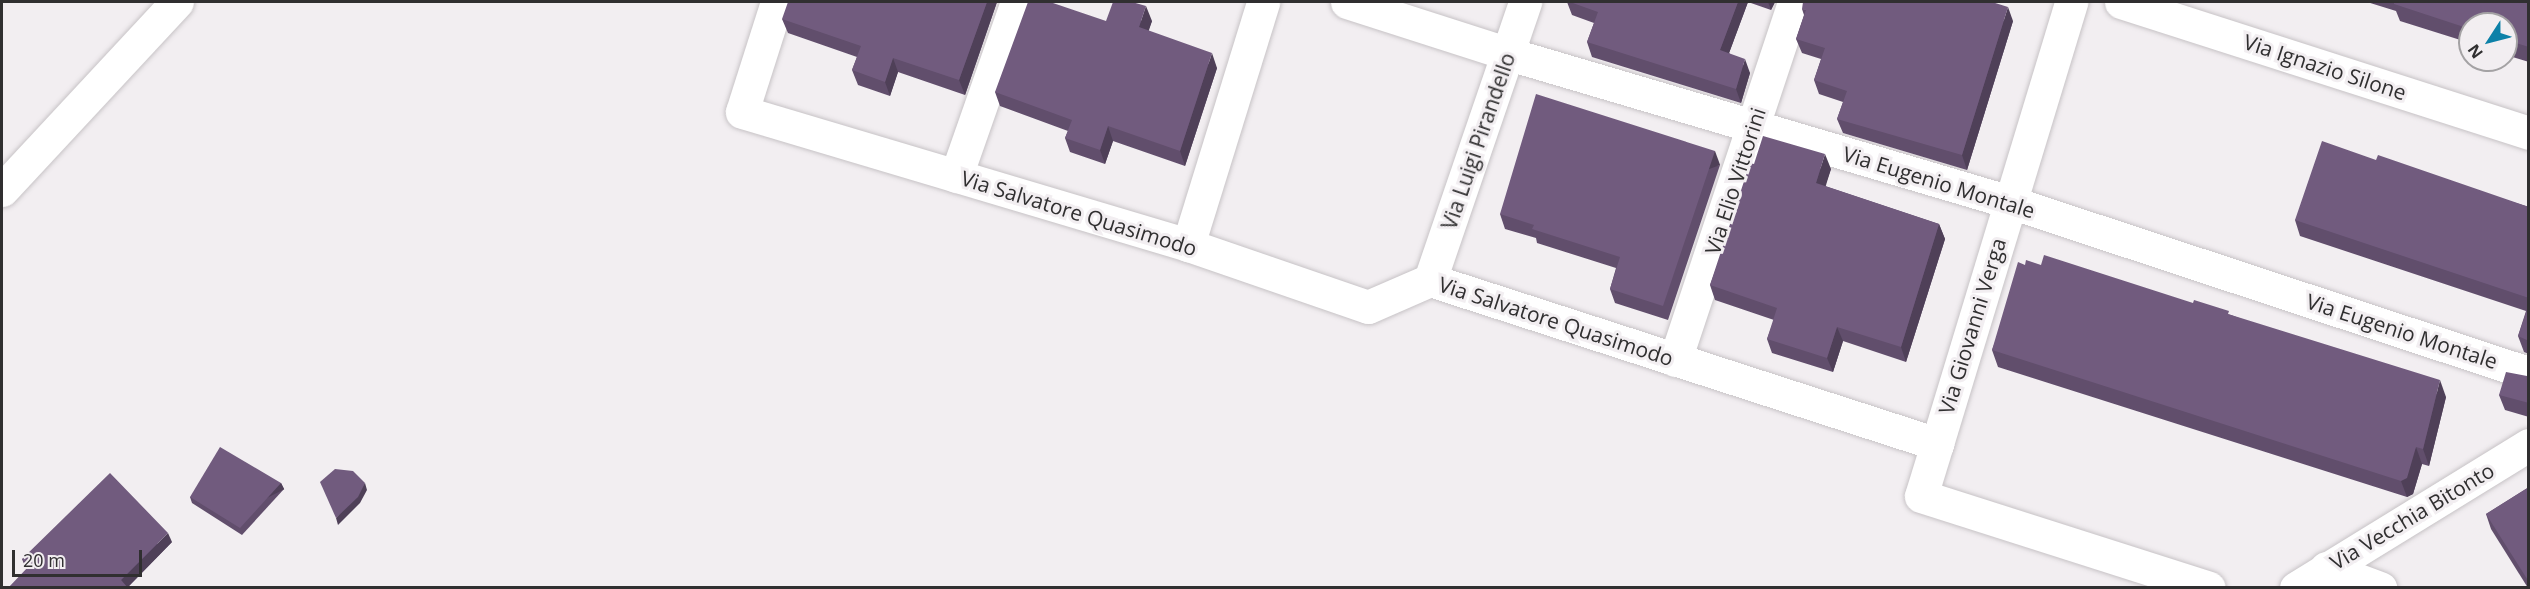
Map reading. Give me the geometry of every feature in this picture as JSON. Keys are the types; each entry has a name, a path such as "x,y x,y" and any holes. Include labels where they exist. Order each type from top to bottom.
{"street":[{"path":"2,190 177,2"},
{"name":"Via Salvatore Quasimodo","path":"777,2 742,112 1188,245 1368,307 1430,280 1937,444"},
{"path":"956,176 1017,2"},
{"path":"1188,245 1263,2"},
{"name":"Via Eugenio Montale","path":"1347,2 1509,54 2010,202 2529,373"},
{"name":"Via Luigi Pirandello","path":"1430,280 1525,2"},
{"name":"Via Elio Vittorini","path":"1675,360 1794,2"},
{"name":"Via Giovanni Verga","path":"1937,444 2070,2"},
{"name":"Via Ignazio Silone","path":"2121,2 2529,133"},
{"path":"1937,444 1921,496 2209,588"},
{"name":"Via Vecchia Bitonto","path":"2296,588 2529,445"},
{"path":"2326,568 2380,588"}],"building":[{"path":"788,2 987,2 959,80 893,58 885,82 852,70 861,46 782,19"},
{"path":"1028,2 1050,2 1106,21 1113,2 1132,2 1146,6 1139,27 1212,53 1180,151 1108,126 1100,150 1065,138 1072,120 995,92"},
{"path":"1570,2 1738,2 1720,50 1745,59 1736,89 1587,42 1598,12"},
{"path":"1803,2 1992,2 2008,7 1962,155 1837,119 1847,91 1814,80 1825,48 1796,39 1806,10 1802,9"},
{"path":"2394,2 2529,2 2529,47 2518,44 2518,12 2458,12 2458,25 2394,4"},
{"path":"1536,94 1715,151 1663,306 1610,289 1620,257 1532,229 1534,225 1500,214"},
{"path":"1763,136 1825,154 1816,183 1939,224 1901,347 1837,327 1827,358 1767,339 1777,308 1710,285 1750,163 1754,164"},
{"path":"2322,141 2376,160 2378,155 2529,207 2529,298 2295,220"},
{"path":"2044,255 2193,303 2194,300 2229,311 2228,314 2440,380 2423,449 2416,447 2407,478 2401,481 1992,350 2018,262 2025,265 2026,260 2041,265"},
{"path":"2529,304 2529,341 2518,336"},
{"path":"2506,372 2529,375 2529,403 2499,395"},
{"path":"220,447 281,483 240,528 190,497"},
{"path":"335,469 353,471 365,483 358,497 336,518 320,482"},
{"path":"110,473 168,533 121,580 128,588 8,588 29,566 22,559"},
{"path":"2529,487 2529,582 2486,514"}]}
